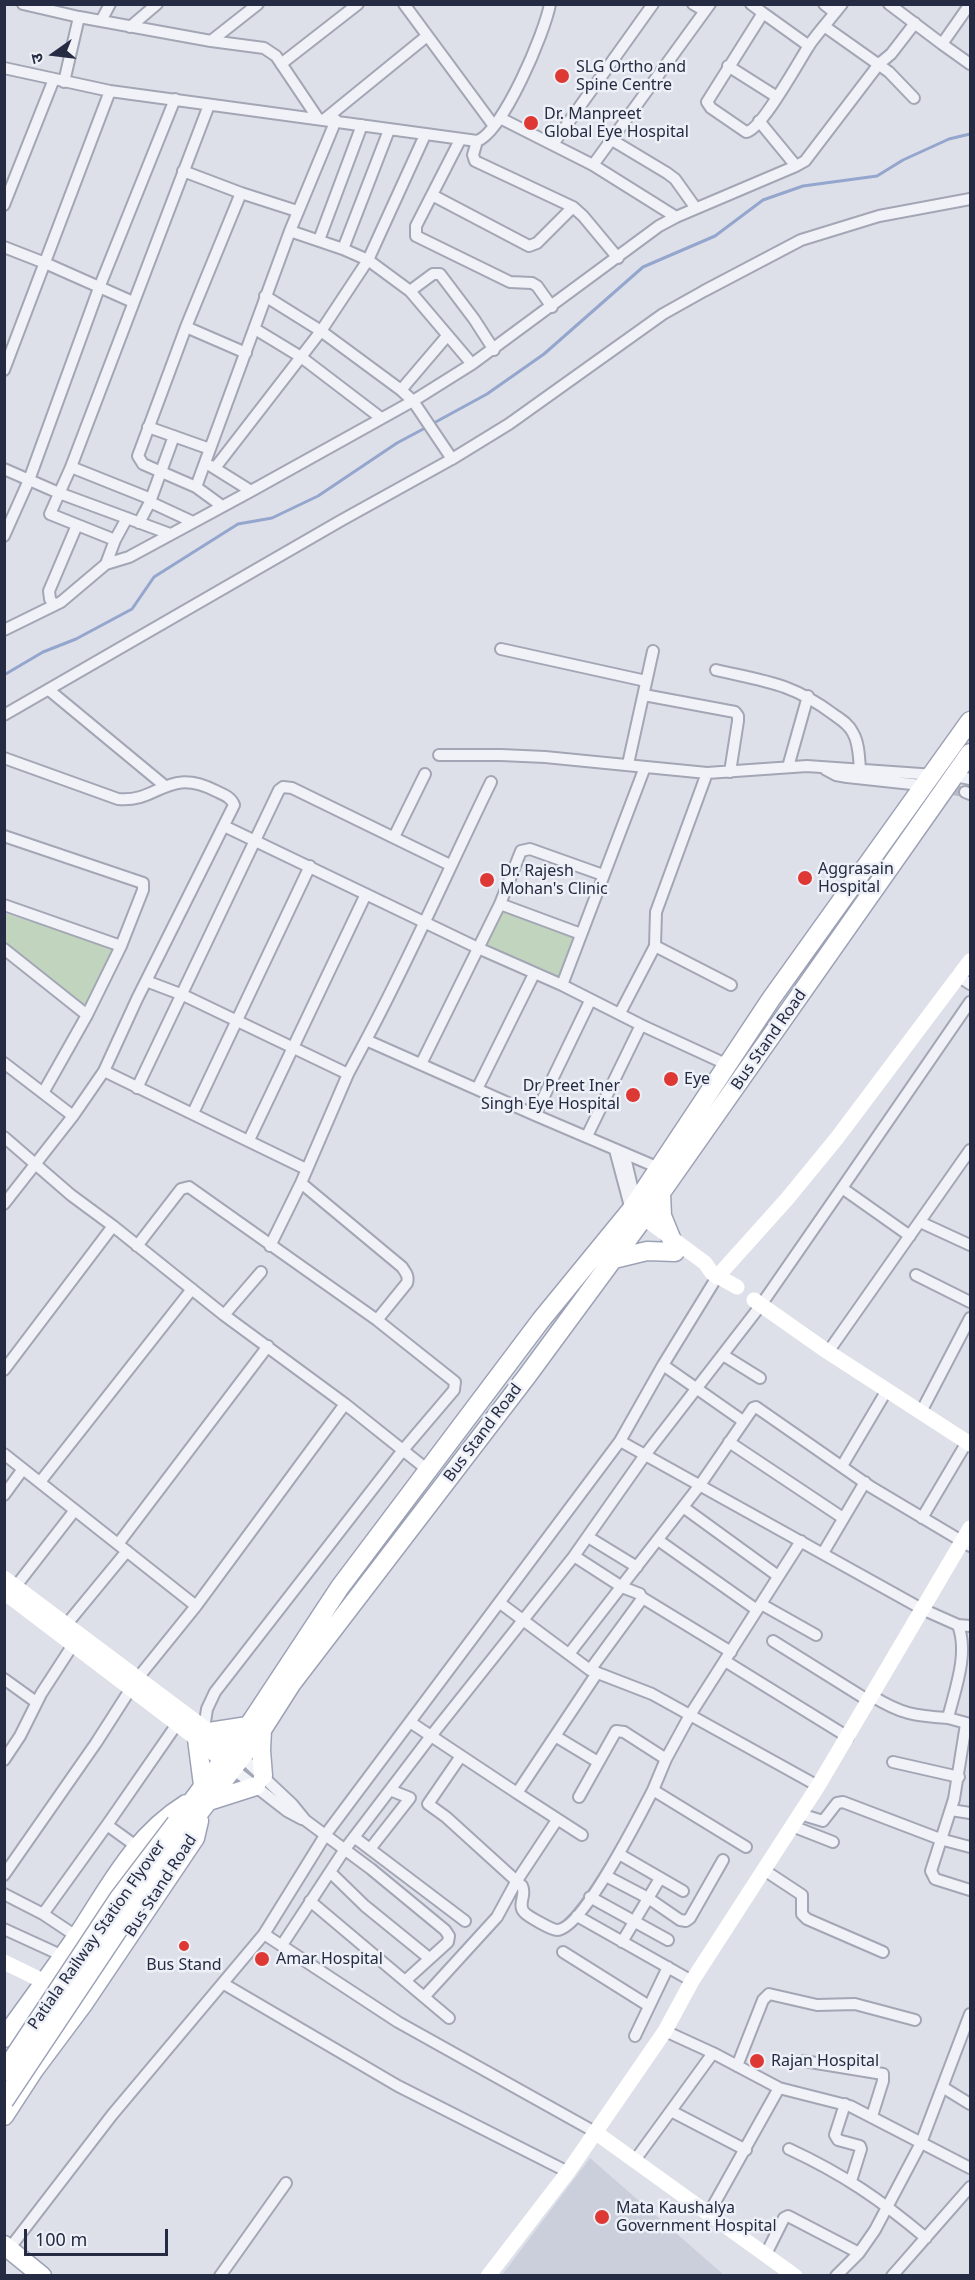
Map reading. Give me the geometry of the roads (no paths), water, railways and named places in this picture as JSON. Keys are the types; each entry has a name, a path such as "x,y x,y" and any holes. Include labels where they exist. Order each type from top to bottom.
{"main road":[{"name":"Bus Stand Road","path":"4,2116 34,2070 84,2003 195,1838 201,1800 527,1376 614,1259 659,1168 771,999 970,721"},
{"name":"Bus Stand Road","path":"255,1728 340,1587 541,1320 637,1214 661,1193 963,777 970,753"},
{"path":"614,1259 673,1245 662,1215 661,1193"},
{"path":"255,1728 261,1750 259,1781 201,1800 203,1733 255,1728"},
{"name":"Bus Stand Road","path":"4,2038 63,1956 136,1846 164,1818 201,1800"},
{"name":"Patiala Railway Station Flyover","path":"4,2101 132,1910 201,1800"},
{"name":"Patiala Railway Station Flyover","path":"4,2072 119,1898 182,1827"},
{"path":"6,2252 24,2270 42,2276"}],"street":[{"path":"23,4 79,18 264,48 276,56 326,119"},
{"path":"100,21 110,4"},
{"path":"130,27 157,4"},
{"path":"211,41 258,4"},
{"path":"281,64 358,4"},
{"path":"404,4 497,122 553,144 593,165 676,217"},
{"path":"4,68 110,91 477,141 484,138 497,122 537,48 550,4"},
{"path":"553,144 654,4"},
{"path":"593,165 707,8 693,4"},
{"path":"751,4 809,46"},
{"path":"763,13 707,98 708,105 746,132 753,130 809,46 838,8 824,4"},
{"path":"889,4 970,64"},
{"path":"942,44 970,4"},
{"path":"4,205 59,80 79,18"},
{"path":"4,630 54,605 106,564 129,557 413,401 494,350 676,217 796,166 810,156 879,64 891,54 915,23"},
{"path":"824,26 890,72 914,98"},
{"path":"196,487 290,231 326,119 427,36"},
{"path":"728,66 777,97"},
{"path":"4,370 110,91"},
{"path":"4,536 29,480 99,288 175,99"},
{"path":"115,540 51,514 209,105"},
{"path":"759,121 796,166"},
{"path":"319,240 362,125"},
{"path":"343,249 389,130"},
{"path":"215,468 321,331 368,260 425,135"},
{"path":"460,140 416,226 416,236 510,282 532,283 537,286 552,307"},
{"path":"612,140 667,173 681,187 695,207"},
{"path":"477,141 473,155 475,161 573,207 618,258"},
{"path":"183,171 297,211"},
{"path":"222,506 196,487 143,464 138,456 186,327 241,193"},
{"path":"432,195 530,246 537,243 573,207"},
{"path":"4,715 452,459 509,423 663,314 801,240 879,216 970,199"},
{"path":"290,231 368,260 410,291 472,364"},
{"path":"4,247 45,262 133,302"},
{"path":"410,291 433,274 440,274 494,350"},
{"path":"265,296 321,331 413,401 452,459"},
{"path":"186,327 246,353"},
{"path":"255,329 301,357 381,418"},
{"path":"400,390 447,336"},
{"path":"148,427 210,449"},
{"path":"140,523 174,436"},
{"path":"205,462 251,491"},
{"path":"70,467 193,522"},
{"path":"4,469 58,493 170,534"},
{"path":"106,564 127,518"},
{"path":"54,605 49,591 77,525"},
{"path":"501,649 646,681"},
{"path":"628,764 653,651"},
{"path":"716,670 777,683 808,696 844,722 854,733 860,769"},
{"path":"49,690 165,786"},
{"path":"644,696 735,712 738,721 730,772"},
{"path":"788,767 808,696"},
{"path":"439,755 501,755 628,764 707,773 788,767 860,769 927,780"},
{"path":"4,758 118,799 135,799 165,786 196,782 227,797 234,805 104,1071 85,1102 4,1204"},
{"path":"562,986 645,767"},
{"path":"823,768 841,776 927,780 963,777"},
{"path":"620,1014 655,946 656,912 707,773"},
{"path":"394,837 425,774"},
{"path":"270,1246 301,1183 348,1074 425,922 491,782"},
{"path":"137,1088 279,790 286,786 450,865"},
{"path":"224,826 728,1065"},
{"path":"4,836 143,883 144,890 121,946 87,1015 43,1093"},
{"path":"420,1064 500,904 519,854 525,849 603,875"},
{"path":"193,1113 310,866"},
{"path":"249,1140 366,894"},
{"path":"500,904 581,934"},
{"path":"4,905 121,946"},
{"path":"655,946 731,985"},
{"path":"4,949 87,1015"},
{"path":"6,2252 112,2115 264,1934 326,1834 620,1441 714,1275 787,1198 837,1138 964,980 970,961"},
{"path":"477,1089 534,974"},
{"path":"146,981 183,995 348,1074"},
{"path":"535,1115 590,1001"},
{"path":"282,1944 345,1849 431,1736 574,1556 645,1455 723,1355 970,1002"},
{"path":"587,1136 641,1025"},
{"path":"366,1040 659,1168"},
{"path":"4,1063 73,1116"},
{"path":"104,1071 306,1169"},
{"path":"4,1137 71,1195 429,1471"},
{"path":"619,1151 637,1214 673,1245 705,1263 714,1275 736,1287"},
{"path":"828,1352 970,1152"},
{"path":"301,1183 406,1272 409,1278 407,1283 377,1320"},
{"path":"136,1246 185,1186 194,1189 270,1246 377,1320 455,1382 454,1390 403,1450 215,1692 209,1701 203,1733"},
{"path":"842,1188 909,1236"},
{"path":"920,1222 970,1245"},
{"path":"4,1370 113,1226"},
{"path":"224,1315 261,1272"},
{"path":"916,1275 970,1302"},
{"path":"40,1482 192,1289"},
{"path":"758,1303 828,1352 969,1443 922,1518"},
{"path":"921,1412 967,1335 970,1318"},
{"path":"66,1625 268,1346"},
{"path":"723,1355 760,1378"},
{"path":"663,1365 743,1421"},
{"path":"842,1466 887,1390"},
{"path":"4,1875 134,1683 196,1606 345,1404"},
{"path":"569,1654 683,1508 743,1421 756,1407 864,1482 967,1545"},
{"path":"620,1441 922,1609 958,1625 970,1626"},
{"path":"729,1442 843,1518"},
{"path":"4,1454 196,1606"},
{"path":"4,1495 23,1469"},
{"path":"823,1553 864,1482"},
{"path":"683,1508 778,1576"},
{"path":"8,1585 75,1510"},
{"path":"488,2276 567,2172 665,2031 692,1982 848,1737 922,1609 967,1545 970,1528"},
{"path":"588,1537 638,1567"},
{"path":"658,1540 759,1607 816,1635"},
{"path":"461,1756 428,1804 446,1817 524,1890 522,1911 557,1930 577,1916 620,1854 690,1714 801,1541"},
{"path":"574,1556 641,1597 848,1737"},
{"path":"8,1585 66,1625 76,1640"},
{"path":"8,1585 76,1640 203,1733 259,1781 287,1811 326,1834 446,1930 449,1936 448,1942 405,1981"},
{"path":"517,1792 555,1736 594,1671 640,1604 641,1597"},
{"path":"500,1603 594,1671 652,1694 818,1786"},
{"path":"948,1718 963,1652 962,1635 958,1625"},
{"path":"4,1760 20,1736 36,1702 76,1640"},
{"path":"773,1641 890,1707 907,1714 948,1718 968,1724 966,1762 959,1776 951,1810 932,1865 932,1876 970,1890"},
{"path":"4,1679 36,1702"},
{"path":"134,1683 177,1724 203,1733"},
{"path":"410,1722 582,1835"},
{"path":"43,1914 108,1825 177,1724"},
{"path":"579,1797 614,1733 620,1731 666,1759"},
{"path":"555,1736 598,1762"},
{"path":"893,1762 959,1776"},
{"path":"370,1849 410,1798 390,1790"},
{"path":"653,1790 746,1847"},
{"path":"796,1820 823,1821 837,1803 843,1802 940,1839 970,1847"},
{"path":"951,1810 970,1813"},
{"path":"424,1997 490,1926 557,1820"},
{"path":"796,1820 832,1842"},
{"path":"108,1825 136,1846"},
{"path":"354,1837 465,1921"},
{"path":"620,1854 682,1892"},
{"path":"606,1876 648,1898 680,1920 686,1921 690,1918 723,1860"},
{"path":"764,1870 802,1895 802,1914 807,1919 883,1952"},
{"path":"330,1872 365,1906 429,1958"},
{"path":"622,1942 659,1880"},
{"path":"4,1894 43,1914 76,1936"},
{"path":"590,1897 668,1940"},
{"path":"310,1901 449,2018"},
{"path":"577,1916 692,1982"},
{"path":"4,1929 63,1956"},
{"path":"264,1934 398,2022 595,2132 795,2276"},
{"path":"563,1952 649,2006"},
{"path":"4,1962 84,2003"},
{"path":"635,2036 668,1967"},
{"path":"224,1984 398,2086 567,2172"},
{"path":"738,2066 763,2000 769,1994 817,2006 855,2004 915,2020"},
{"path":"836,2276 859,2253 875,2230 921,2143 944,2088 970,2014"},
{"path":"665,2031 779,2088 845,2104 872,2116 970,2168"},
{"path":"634,2160 713,2053"},
{"path":"804,2061 883,2074 872,2116"},
{"path":"710,2213 779,2088"},
{"path":"944,2088 970,2104"},
{"path":"845,2104 835,2135 838,2140 860,2146 861,2149 851,2181"},
{"path":"671,2111 746,2150"},
{"path":"789,2149 851,2181 887,2205 926,2238"},
{"path":"225,2274 286,2183"},
{"path":"892,2276 970,2187"},
{"path":"766,2254 784,2218 788,2216 859,2253"}],"waterway":[{"path":"432,424 487,394 544,354 643,267 715,236 763,200 803,186 877,176 903,160 949,139 970,134"},
{"path":"4,675 43,652 76,639 132,609 154,577 238,524 272,518 318,496 397,443 427,427"}],"tunnel":[{"path":"921,785 965,792"}],"place":[{"name":"SLG Ortho and Spine Centre","path":"562,76"},
{"name":"Dr. Manpreet Global Eye Hospital","path":"531,123"},
{"name":"Aggrasain Hospital","path":"805,878"},
{"name":"Dr. Rajesh Mohan's Clinic","path":"487,880"},
{"name":"Eye","path":"671,1079"},
{"name":"Dr Preet Iner Singh Eye Hospital","path":"633,1095"},
{"name":"Bus Stand","path":"184,1946"},
{"name":"Amar Hospital","path":"262,1959"},
{"name":"Rajan Hospital","path":"757,2061"},
{"name":"Mata Kaushalya Government Hospital","path":"602,2217"}]}
